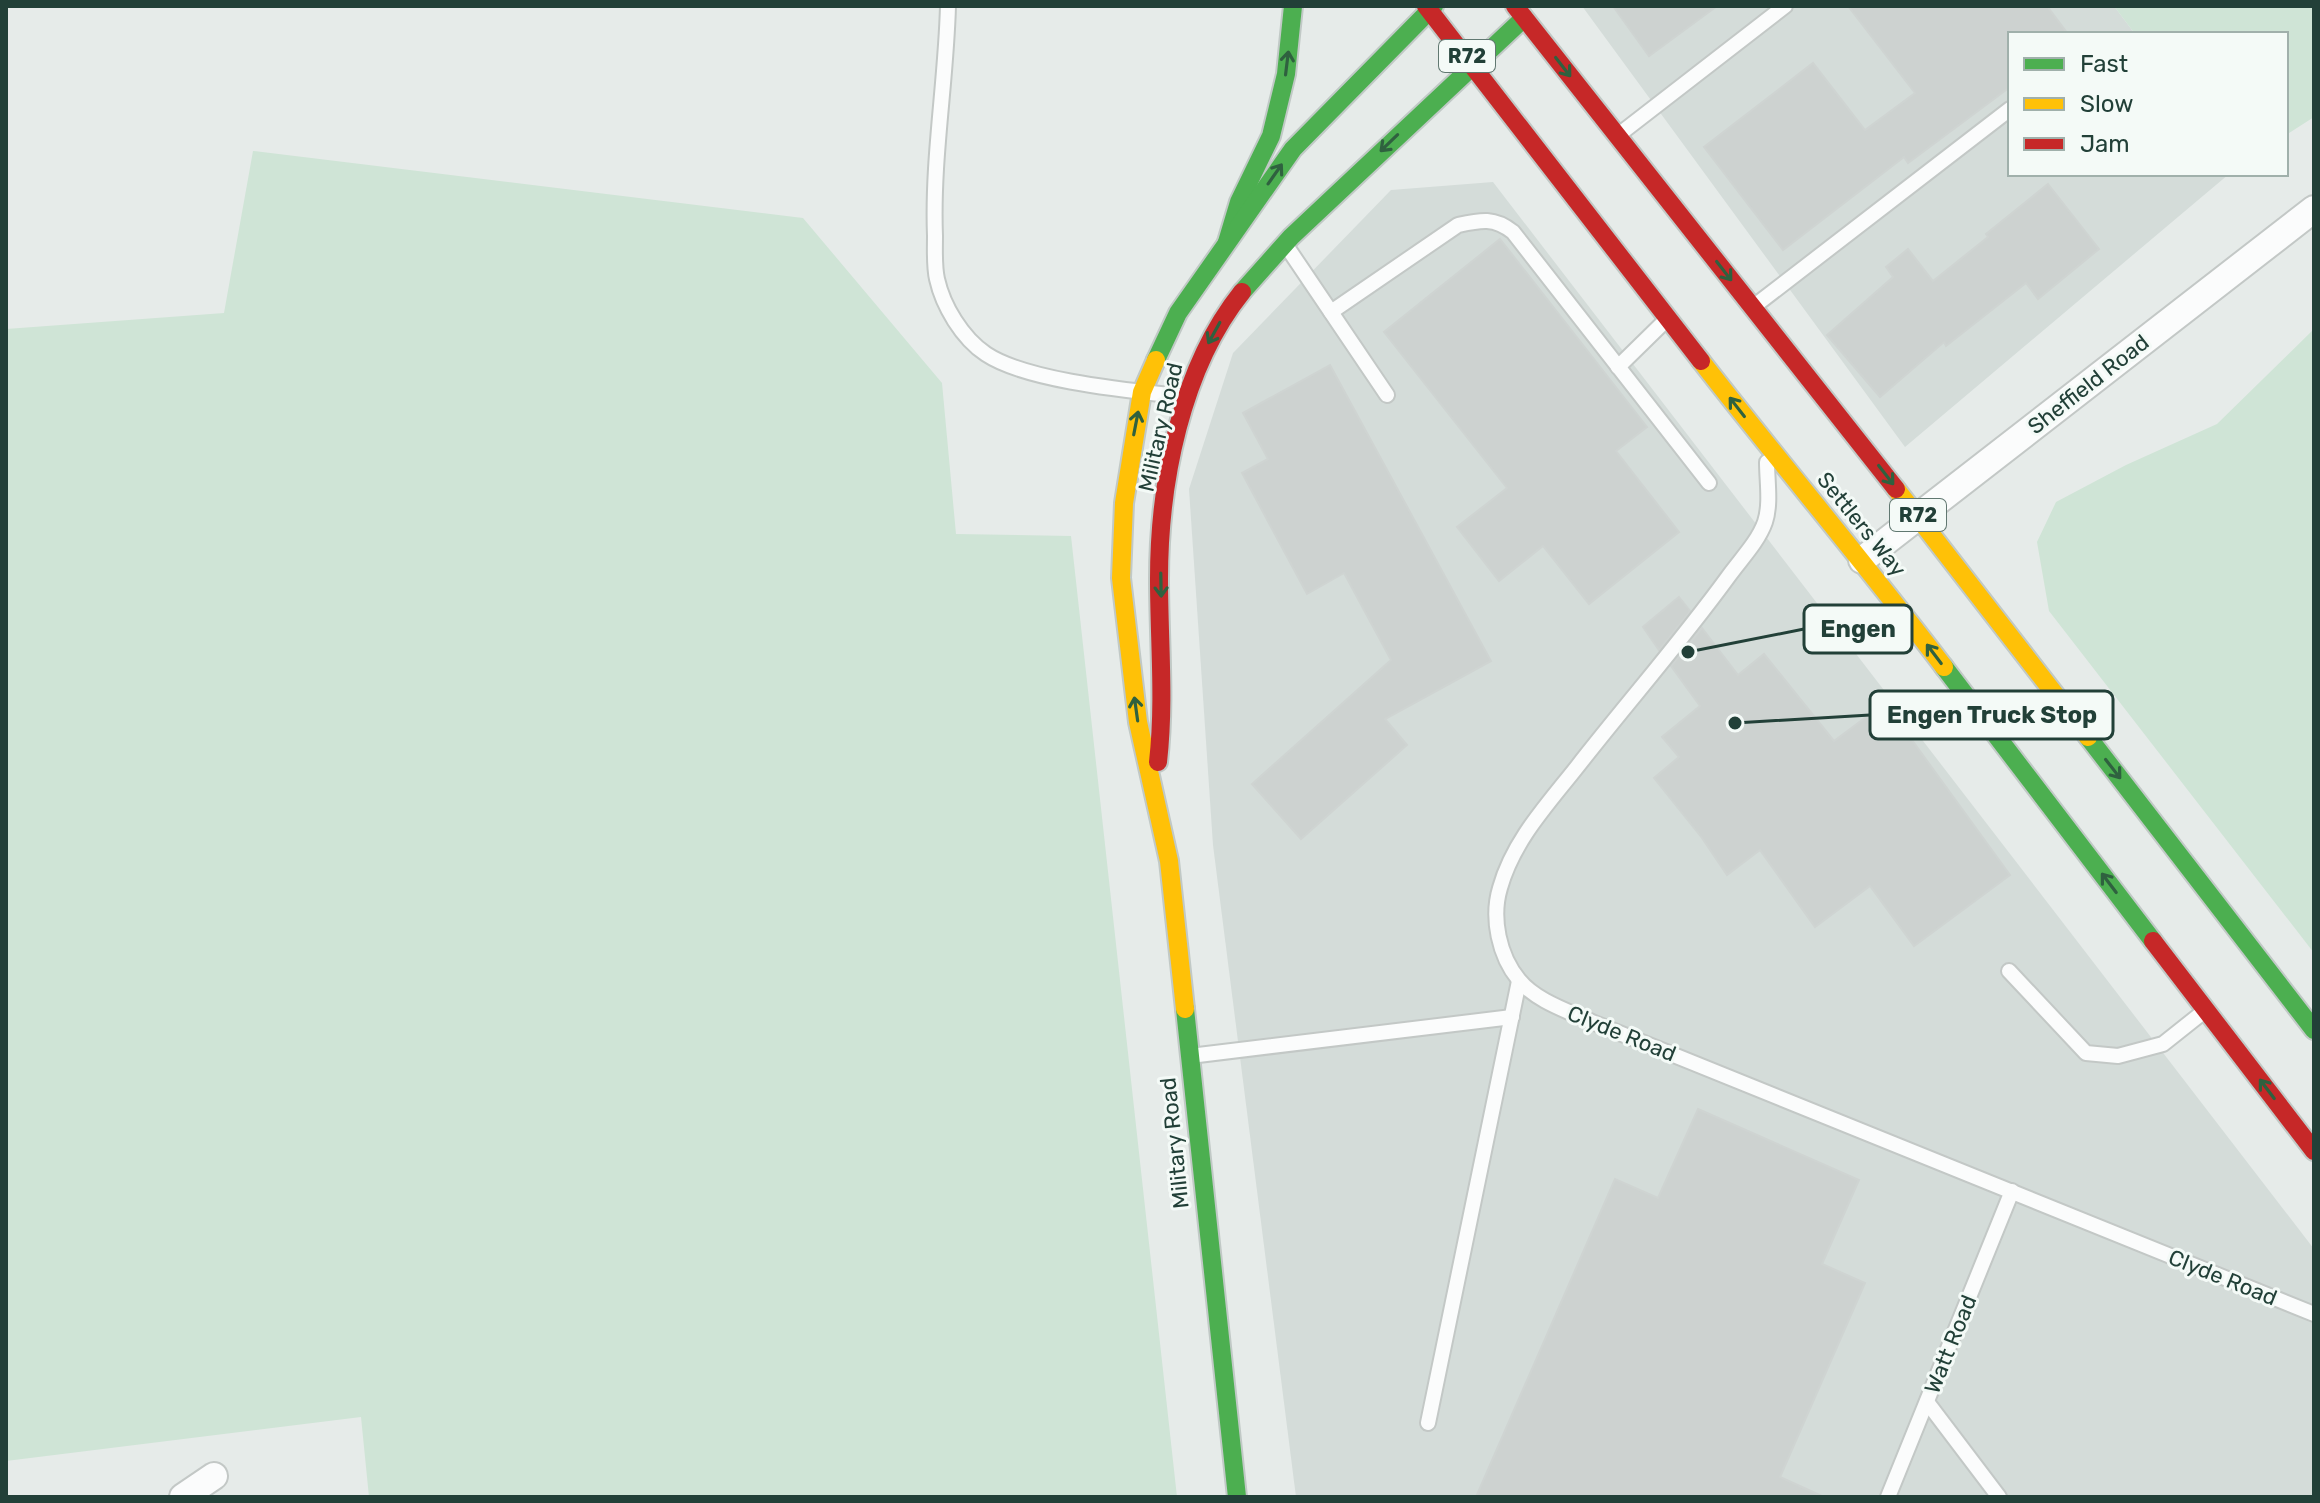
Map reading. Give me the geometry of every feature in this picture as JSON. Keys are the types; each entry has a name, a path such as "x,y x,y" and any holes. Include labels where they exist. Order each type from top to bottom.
{"main road":[{"path":"1227,242 1239,202 1271,136 1286,74 1293,6"},
{"name":"Military Road","path":"1237,1497 1169,861 1138,722 1121,578 1124,503 1142,392 1178,313 1293,149 1429,7"},
{"name":"Settlers Way","path":"1429,7 1766,445 1862,560 2314,1151"},
{"name":"Military Road","path":"1154,785 1163,713 1160,550 1170,475 1187,397 1202,354 1228,308 1285,243 1473,63 1519,12"},
{"name":"R72","path":"1519,12 1918,516 2314,1030"}],"street":[{"name":"Sheffield Road","path":"1862,560 2314,209"},
{"path":"183,1497 214,1476"}],"lane":[{"path":"948,6 933,198 937,278 949,312 969,339 986,354 1013,366 1065,380 1187,397"},
{"path":"1618,136 1785,6"},
{"path":"1753,307 2008,111"},
{"path":"1331,312 1458,225 1482,220 1498,221 1513,232 1709,483"},
{"path":"1285,243 1387,395"},
{"path":"1618,367 1668,318"},
{"name":"Clyde Road","path":"1766,445 1768,504 1764,523 1755,540 1688,632 1522,836 1507,868 1498,892 1500,948 1519,981 1546,1001 1592,1022 2314,1314"},
{"path":"2009,971 2086,1053 2118,1056 2163,1044 2206,1010"},
{"path":"1428,1423 1519,981"},
{"path":"1189,1056 1512,1017"},
{"name":"Watt Road","path":"1888,1497 2012,1191"},
{"path":"1927,1402 1999,1497"}],"shaded area":[{"path":"1582,6 2114,6 2134,32 2008,32 2008,176 2227,176 1905,447"},
{"path":"1493,182 2314,1249 2314,1497 1296,1497 1213,845 1189,489 1233,353 1391,190"}],"green space":[{"path":"2114,6 2314,6 2314,117 2288,134 2288,32 2134,32"},
{"path":"253,151 803,218 942,383 956,534 1071,536 1177,1497 369,1497 361,1417 6,1461 6,329 224,313"},
{"path":"2314,329 2314,953 2049,611 2037,542 2056,502 2126,465 2217,424"}],"building":[{"path":"1613,6 1717,6 1649,56"},
{"path":"1848,6 2047,6 2066,32 2008,32 2008,88 1908,163 1904,157 1783,250 1704,147 1813,63 1865,130 1915,93"},
{"path":"2048,184 2099,249 2038,299 2026,283 1946,346 1944,342 1880,397 1827,335 1893,277 1886,267 1908,249 1933,281"},
{"path":"1500,239 1647,427 1616,451 1679,532 1589,604 1543,546 1499,581 1457,527 1507,488 1384,332"},
{"path":"1330,365 1491,661 1385,719 1407,745 1301,839 1252,784 1391,660 1344,573 1307,594 1242,473 1268,459 1243,413"},
{"path":"1679,597 1690,611 1659,650 1643,627"},
{"path":"1702,628 1738,675 1764,654 1834,741 1885,703 2010,875 1914,946 1870,886 1815,927 1760,850 1727,875 1654,778 1679,757 1662,737 1700,706 1671,666"},
{"path":"1698,1109 1859,1180 1822,1264 1865,1283 1780,1477 1824,1497 1476,1497 1615,1179 1658,1198"}],"traffic: fast":[{"path":"1227,242 1239,202 1271,136 1286,74 1293,6"},
{"path":"1156,360 1178,313 1293,149 1434,6"},
{"path":"1242,292 1291,237 1524,18"},
{"path":"1944,667 2153,941"},
{"path":"2088,737 2314,1030"},
{"path":"1185,1009 1237,1497"}],"traffic: slow":[{"path":"1156,360 1142,392 1124,503 1121,578 1138,722 1169,861 1185,1009"},
{"path":"1701,361 1944,667"},
{"path":"1896,489 2088,737"}],"traffic: jam":[{"path":"1426,6 1701,361"},
{"path":"1515,6 1896,489"},
{"path":"1158,762 1160,542 1169,466 1189,391 1203,355 1242,292"},
{"path":"2153,941 2314,1151"}],"place":[{"name":"Engen","path":"1688,652"},
{"name":"Engen Truck Stop","path":"1735,723"}]}
